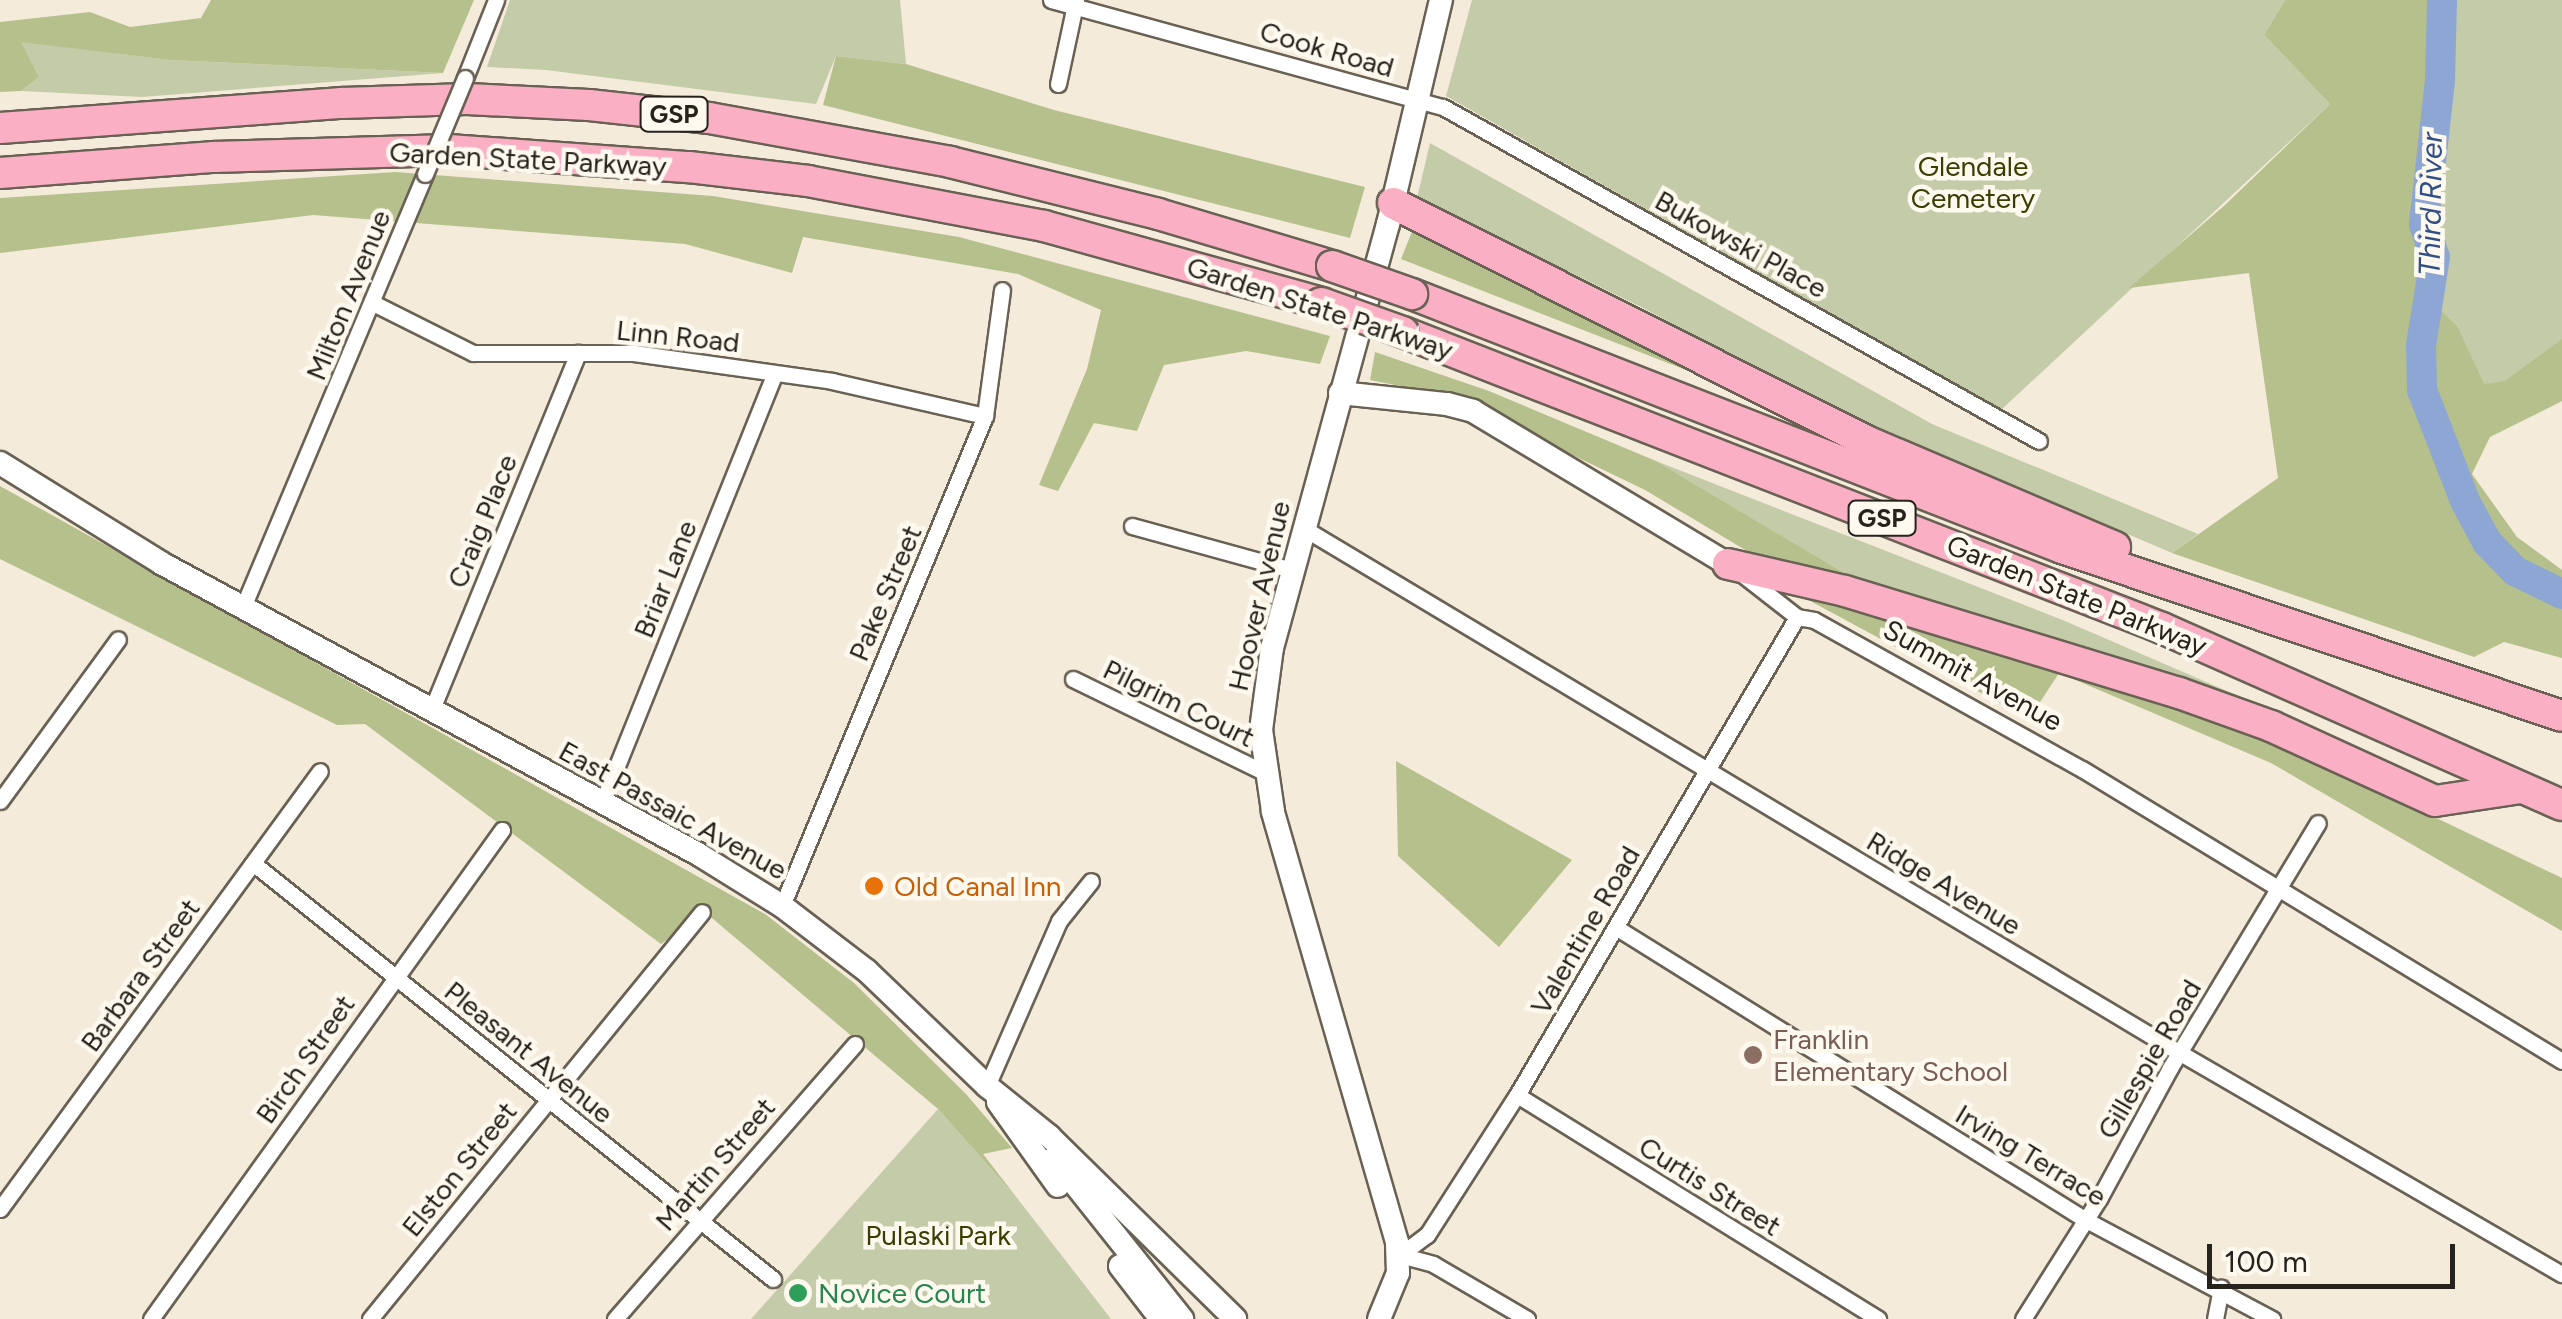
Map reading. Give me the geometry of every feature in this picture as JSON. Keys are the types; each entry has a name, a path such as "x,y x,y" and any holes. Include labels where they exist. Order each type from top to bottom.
{"highway":[{"name":"Garden State Parkway","path":"0,128 342,103 467,100 674,114 950,162 1158,214 1332,266 2062,548 2562,716"},
{"name":"Garden State Parkway","path":"0,174 214,157 449,150 689,167 808,181 1044,226 1321,303 1403,332 2162,628 2562,805"},
{"path":"1393,203 1864,440 2287,622"},
{"path":"1728,564 1845,591 2179,692 2271,726 2436,801 2521,788"}],"street":[{"name":"Milton Avenue","path":"244,608 496,0"},
{"name":"Cook Road","path":"1051,0 1075,3 1414,99"},
{"name":"Hoover Avenue","path":"1400,1255 1264,772 1261,730 1266,675 1292,570 1393,203 1414,99 1442,0"},
{"path":"1058,84 1075,3"},
{"name":"Bukowski Place","path":"1414,99 1443,106 2039,441"},
{"name":"Pake Street","path":"782,906 985,416 990,356 1002,290"},
{"name":"Linn Road","path":"373,303 473,352 634,353 775,373 985,416"},
{"name":"Craig Place","path":"432,709 578,353"},
{"name":"Briar Lane","path":"602,804 775,373"},
{"name":"Summit Avenue","path":"1340,393 1447,404 1474,412 1728,564 1797,617 1814,620 2082,769 2562,1061"},
{"name":"East Passaic Avenue","path":"0,463 145,554 726,870 782,906 867,971 987,1086 1048,1136 1235,1319"},
{"path":"1132,526 1292,570"},
{"name":"Ridge Avenue","path":"1304,529 2180,1052 2562,1274"},
{"name":"Valentine Road","path":"1400,1255 1428,1235 1517,1095 1797,617"},
{"path":"0,802 118,640"},
{"name":"Pilgrim Court","path":"1072,679 1264,772"},
{"name":"Barbara Street","path":"0,1209 320,771"},
{"name":"Gillespie Road","path":"2023,1319 2086,1220 2180,1052 2318,822"},
{"name":"Birch Street","path":"151,1319 502,830"},
{"name":"Pleasant Avenue","path":"253,863 773,1279"},
{"path":"987,1086 1059,921 1091,881"},
{"name":"Elston Street","path":"370,1319 702,912"},
{"name":"Irving Terrace","path":"1616,928 2086,1220 2221,1288 2272,1319"},
{"name":"Martin Street","path":"615,1319 854,1044"},
{"path":"987,1086 1033,1154 1161,1319"},
{"path":"987,1086 1040,1140 1182,1319"},
{"name":"Curtis Street","path":"1517,1095 1878,1319"},
{"path":"1379,1319 1391,1296 1400,1255 1433,1264 1527,1319"},
{"path":"2214,1319 2221,1288"}],"green space":[{"path":"211,0 474,0 443,73 170,60 21,42 39,77 21,91 0,92 0,22 90,12 130,27 201,18"},
{"path":"510,0 900,0 906,64 836,56 816,104 546,70 487,67"},
{"name":"Glendale Cemetery","path":"1472,0 2285,0 2264,35 2330,104 2001,410 1446,96"},
{"path":"2285,0 2442,0 2440,81 2424,224 2435,257 2426,297 2457,326 2484,384 2505,381 2562,339 2562,401 2490,437 2472,474 2517,537 2562,570 2562,658 2504,642 2474,657 2172,553 2278,478 2249,273 2129,288 2225,205 2330,104 2264,35"},
{"path":"2442,0 2562,0 2562,401 2467,448 2426,297 2435,257 2424,224"},
{"path":"20,41 170,60 443,73 142,97 21,91 39,77"},
{"path":"836,56 906,64 1054,110 1365,187 1350,238 823,105"},
{"path":"1430,143 1932,424 2198,534 2172,553 1808,397 1643,308 1417,198"},
{"path":"395,172 713,196 959,237 1330,336 1320,364 1246,351 1164,365 1137,431 1094,423 1058,491 1039,485 1087,369 1101,310 1018,274 803,237 792,273 685,244 313,215 0,253 0,198"},
{"path":"1413,229 1750,395 1401,259"},
{"path":"1375,352 1489,391 1656,461 1853,578 1752,554 1645,490 1556,447 1481,402 1370,380"},
{"path":"1656,461 2065,621 2285,716 1853,578"},
{"path":"0,486 765,914 854,983 966,1094 1012,1148 983,1154 1017,1198 938,1109 706,913 661,944 365,724 337,725 0,559"},
{"path":"1807,592 2198,704 2562,878 2562,931 2271,763 2059,673 2029,719 1801,596"},
{"path":"1396,761 1572,860 1499,947 1398,856"},
{"name":"Pulaski Park","path":"938,1109 1017,1198 1111,1319 751,1319"}],"waterway":[{"name":"Third River","path":"2442,0 2440,81 2424,224 2435,257 2421,345 2422,390 2465,501 2487,542 2515,571 2562,594"}],"place":[{"name":"Old Canal Inn","path":"874,886"},
{"name":"Franklin Elementary School","path":"1753,1055"},
{"name":"Novice Court","path":"798,1293"}]}
